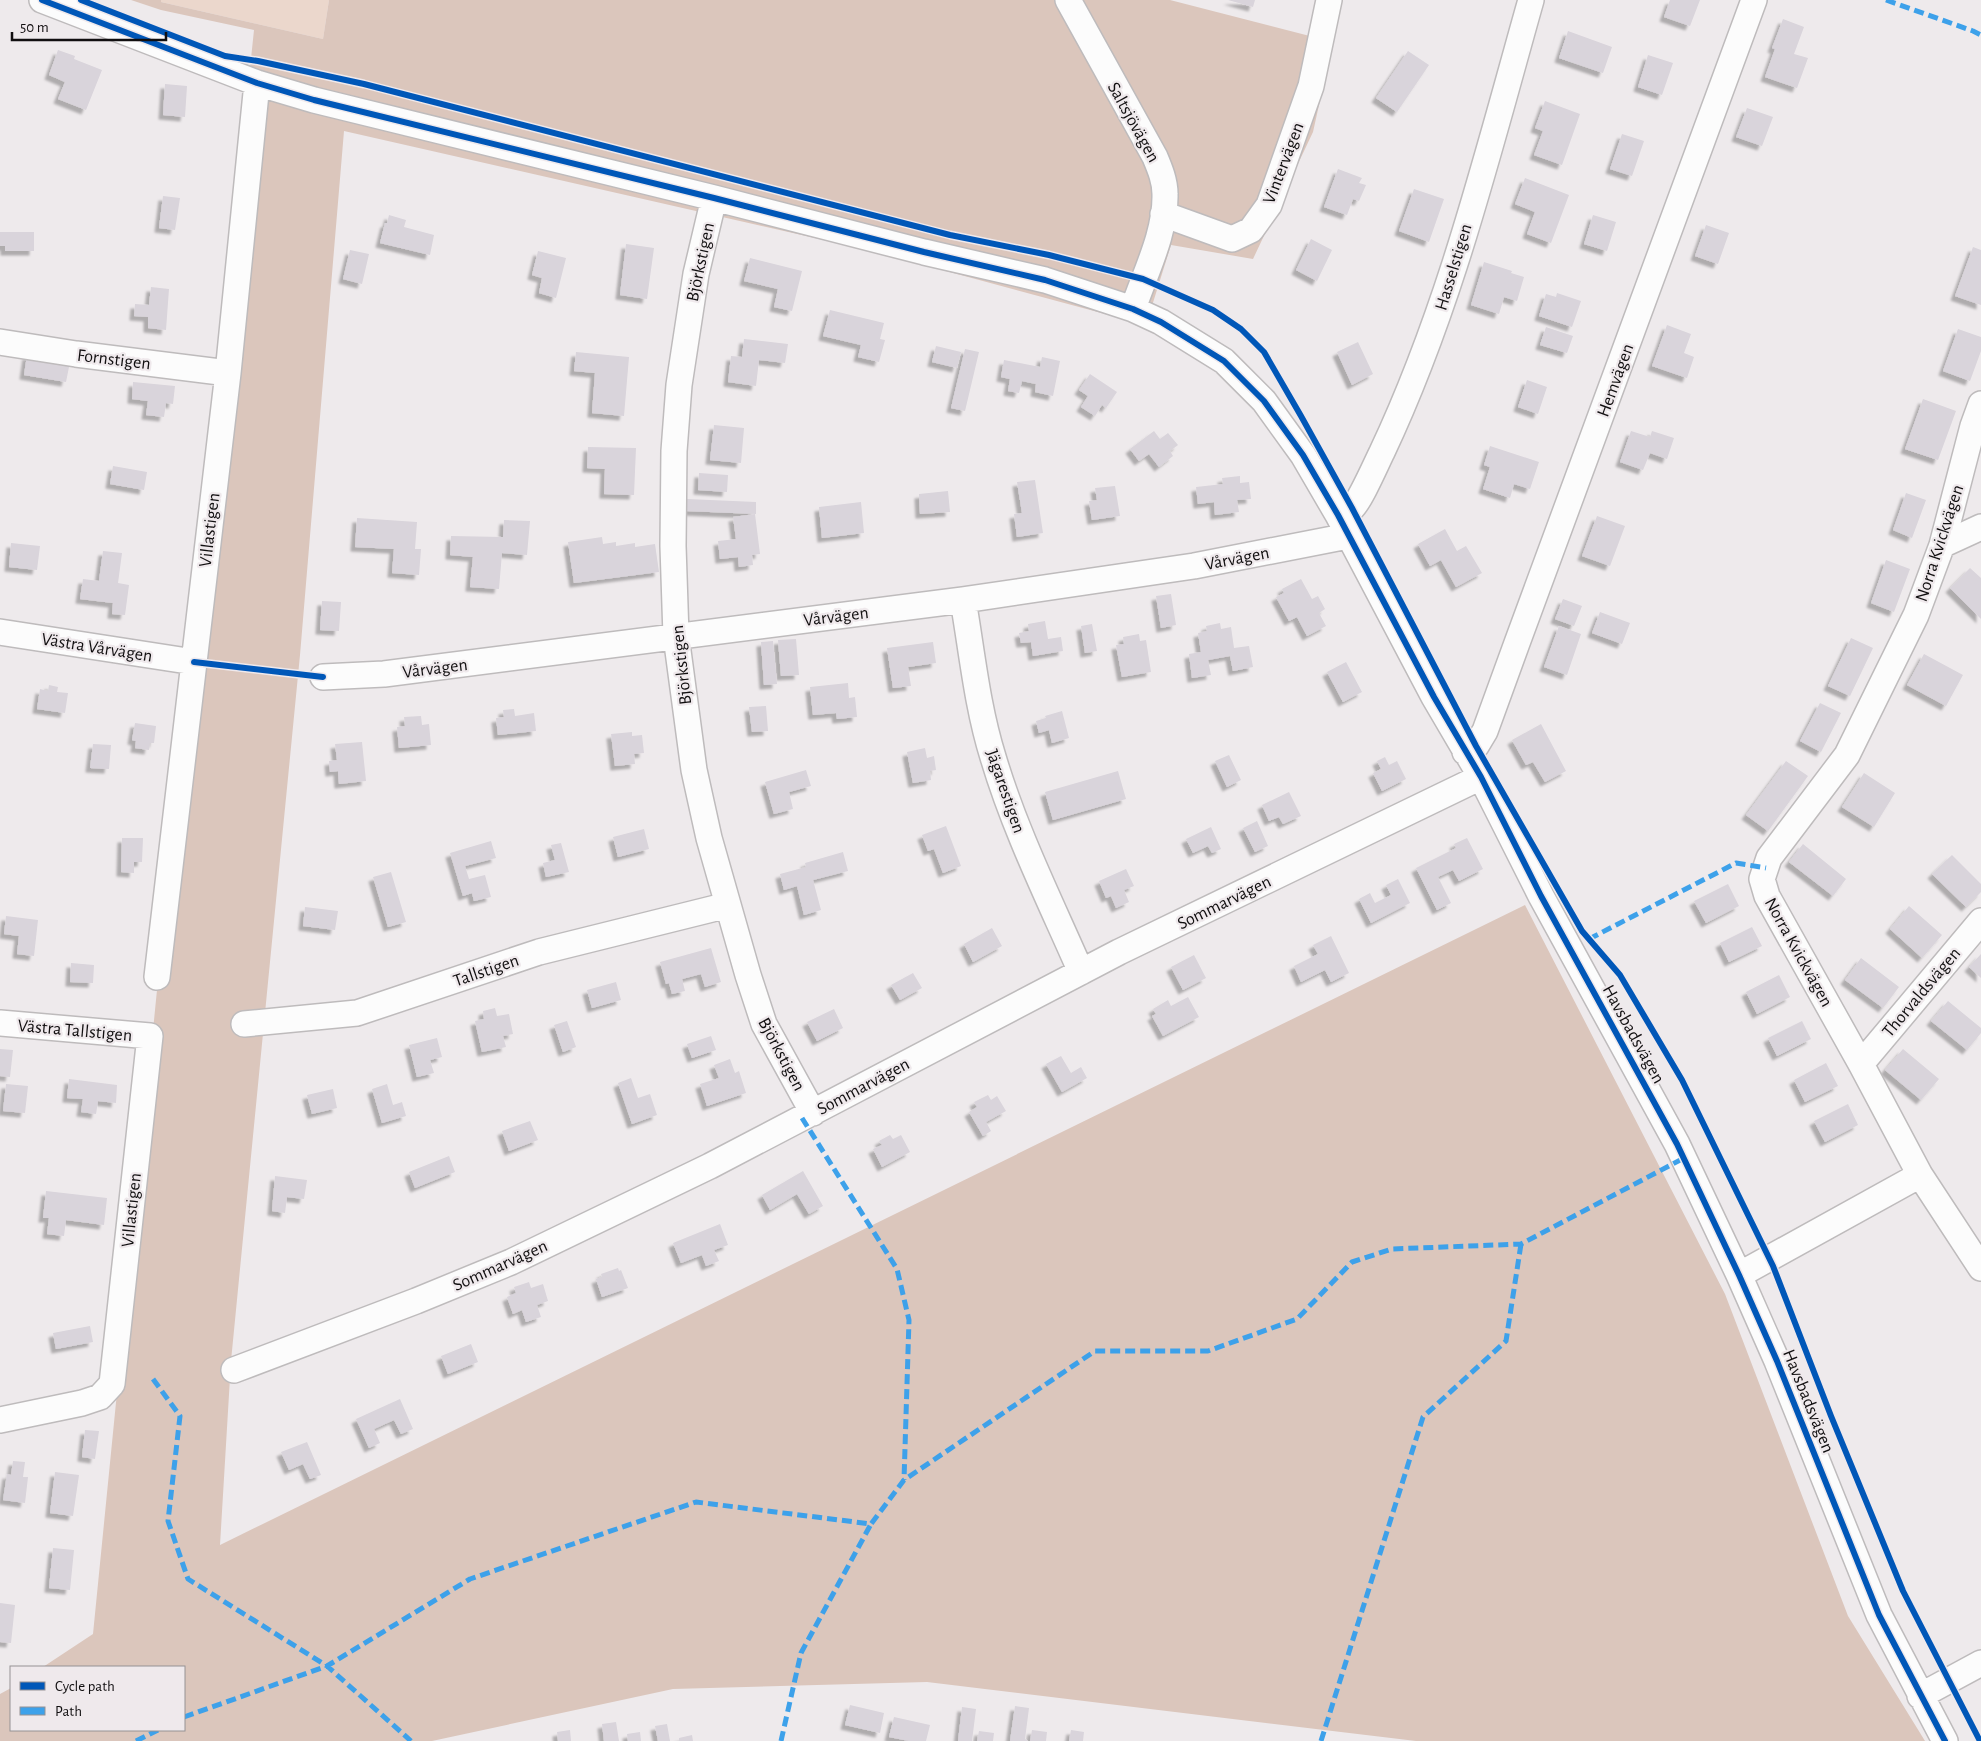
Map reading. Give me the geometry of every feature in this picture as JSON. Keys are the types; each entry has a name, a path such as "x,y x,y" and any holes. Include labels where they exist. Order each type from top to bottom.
{"street":[{"name":"Havsbadsvägen","path":"42,0 258,84 314,100 714,198 924,252 1045,280 1132,309 1161,322 1224,361 1264,401 1303,455 1343,525 1465,752 1481,777 1541,896 1677,1144 1777,1361 1879,1615 1945,1741"},
{"name":"Saltsjövägen","path":"1068,0 1155,157 1162,176 1165,195 1160,236 1132,309"},
{"name":"Vintervägen","path":"1163,214 1232,239 1251,230 1270,204 1289,152 1311,86 1329,0"},
{"name":"Hasselstigen","path":"1343,525 1366,486 1406,400 1439,314 1482,175 1531,0"},
{"name":"Hemvägen","path":"1465,752 1476,746 1491,718 1754,0"},
{"name":"Villastigen","path":"157,977 228,373 258,84"},
{"name":"Björkstigen","path":"714,198 696,274 679,386 675,432 673,546 676,636 694,770 709,838 728,906 764,1024 813,1113"},
{"name":"Fornstigen","path":"0,342 76,354 228,373"},
{"name":"Norra Kvickvägen","path":"1981,404 1973,426 1942,545 1916,615 1847,755 1769,858 1762,879 1767,896 1862,1064 1920,1176 1981,1268"},
{"name":"Vårvägen","path":"323,677 384,674 963,600 1194,566 1343,525"},
{"path":"1942,545 1981,527"},
{"name":"Jägarestigen","path":"963,600 982,713 992,757 1022,838 1081,972"},
{"name":"Västra Vårvägen","path":"0,632 194,662"},
{"name":"Sommarvägen","path":"234,1370 511,1262 710,1166 1081,972 1481,777"},
{"name":"Tallstigen","path":"244,1024 357,1014 539,952 728,906"},
{"name":"Thorvaldsvägen","path":"1862,1064 1981,921"},
{"name":"Västra Tallstigen","path":"0,1023 150,1036"},
{"name":"Villastigen","path":"0,1420 82,1403 100,1397 112,1384 150,1036"},
{"path":"1739,1275 1920,1176"},
{"path":"1920,1696 1981,1663"}],"shaded area":[{"path":"131,0 161,0 161,2 323,39 329,0 1170,0 1333,42 1313,132 1253,259 1171,245 1146,325 872,251 344,131 300,655 231,1361 220,1545 1525,905 1725,1294 1848,1616 1925,1741 1416,1741 927,1682 673,1689 432,1741 0,1741 0,1694 10,1689 10,1731 185,1731 185,1666 45,1666 93,1634 254,30 161,10"},
{"path":"161,0 329,0 323,39 161,2"}],"building":[{"path":"1228,0 1255,0 1253,7"},
{"path":"1670,0 1700,0 1690,26 1664,17"},
{"path":"1783,19 1804,27 1794,54 1808,58 1797,88 1765,77 1775,49 1772,48"},
{"path":"1568,31 1612,47 1603,73 1559,58"},
{"path":"58,50 75,56 74,59 102,70 86,110 58,99 65,82 49,75"},
{"path":"1408,51 1429,65 1397,112 1376,98"},
{"path":"1648,55 1673,63 1662,95 1638,87"},
{"path":"165,84 187,86 185,117 163,115"},
{"path":"1545,101 1580,114 1562,165 1534,155 1543,131 1535,128"},
{"path":"1747,108 1773,117 1762,146 1736,137"},
{"path":"1622,134 1644,141 1632,176 1610,169"},
{"path":"1338,169 1362,178 1359,183 1366,185 1359,201 1353,199 1347,215 1324,207"},
{"path":"1525,178 1569,195 1551,243 1527,234 1535,212 1515,204"},
{"path":"1414,189 1444,199 1429,242 1399,231"},
{"path":"163,196 180,198 175,230 159,228"},
{"path":"389,215 406,220 404,227 434,235 430,255 380,243"},
{"path":"1593,215 1616,222 1607,251 1584,244"},
{"path":"1706,225 1729,233 1718,264 1695,256"},
{"path":"0,232 34,232 34,251 5,251 5,246 0,246"},
{"path":"1311,239 1332,250 1317,281 1296,270"},
{"path":"626,244 654,248 647,299 620,295"},
{"path":"1973,247 1981,250 1981,305 1955,296"},
{"path":"350,250 369,254 362,284 343,279"},
{"path":"538,251 566,258 556,298 539,293 542,278 532,275"},
{"path":"750,258 802,271 792,311 774,307 778,289 744,281"},
{"path":"1484,262 1524,277 1517,301 1504,297 1499,314 1471,305"},
{"path":"151,287 169,289 166,330 148,328 148,317 134,316 135,304 149,305"},
{"path":"1557,293 1581,301 1572,327 1539,316 1546,294 1556,297"},
{"path":"830,310 884,323 880,339 885,340 879,362 858,357 861,345 823,336"},
{"path":"1667,325 1691,334 1684,353 1694,357 1687,378 1652,366"},
{"path":"1546,327 1573,336 1567,353 1540,345"},
{"path":"1958,329 1981,337 1981,351 1970,381 1943,371"},
{"path":"744,339 788,344 785,363 759,360 756,386 728,382 731,356 742,357"},
{"path":"1358,342 1373,374 1352,385 1337,352"},
{"path":"936,346 961,352 957,368 932,362"},
{"path":"965,349 979,352 965,411 951,408"},
{"path":"576,352 629,357 624,416 592,413 595,373 574,371"},
{"path":"27,355 70,362 66,382 24,375"},
{"path":"1042,357 1060,361 1053,396 1035,392 1036,384 1022,381 1019,393 1008,391 1010,379 1001,377 1004,360 1040,367"},
{"path":"1090,374 1117,392 1106,408 1102,405 1095,416 1081,407 1088,396 1079,390"},
{"path":"1527,380 1547,387 1538,414 1518,407"},
{"path":"133,382 175,386 173,404 166,403 164,417 146,415 148,401 132,399"},
{"path":"1923,399 1956,411 1938,460 1905,449"},
{"path":"714,425 744,428 741,463 710,460"},
{"path":"1154,431 1160,439 1168,433 1178,445 1170,451 1173,456 1159,467 1149,454 1139,461 1130,449"},
{"path":"1631,431 1650,437 1652,431 1674,438 1667,459 1650,453 1643,470 1620,462"},
{"path":"1490,446 1539,462 1530,489 1514,484 1510,498 1483,489 1490,467 1484,465"},
{"path":"588,447 636,448 634,495 604,494 605,469 587,468"},
{"path":"113,466 147,472 144,490 110,484"},
{"path":"699,473 728,475 727,492 698,490"},
{"path":"1240,476 1240,483 1249,482 1251,499 1237,500 1239,512 1215,515 1214,502 1198,504 1196,487 1223,484 1222,478"},
{"path":"1035,480 1043,533 1017,537 1014,514 1022,513 1017,482"},
{"path":"1115,486 1120,516 1092,520 1089,501 1097,500 1095,488"},
{"path":"948,491 950,512 920,514 919,494"},
{"path":"1906,493 1926,500 1912,538 1893,530"},
{"path":"687,499 756,502 756,514 686,511"},
{"path":"861,502 864,533 822,538 819,507"},
{"path":"755,514 760,554 752,555 753,565 739,567 738,557 720,559 718,541 736,539 733,517"},
{"path":"1597,516 1625,526 1610,566 1582,556"},
{"path":"357,518 417,522 415,549 421,549 419,575 392,573 394,549 355,547"},
{"path":"504,520 530,521 527,555 502,553 499,589 470,587 473,557 450,555 451,536 503,537"},
{"path":"1445,529 1457,551 1466,546 1482,573 1456,587 1441,560 1430,566 1418,544"},
{"path":"602,537 603,544 616,542 616,546 635,543 635,547 655,544 659,572 574,583 568,542"},
{"path":"11,543 40,546 37,570 9,567"},
{"path":"103,551 122,553 118,583 129,585 125,615 112,614 113,603 80,599 83,579 99,581"},
{"path":"1886,560 1910,569 1894,612 1871,603"},
{"path":"1970,568 1981,578 1981,619 1950,588"},
{"path":"1301,579 1312,599 1318,596 1325,609 1319,613 1326,626 1307,636 1297,617 1289,621 1276,597 1284,593 1282,589"},
{"path":"1171,594 1176,625 1161,628 1156,596"},
{"path":"1563,599 1582,606 1574,626 1555,619"},
{"path":"322,601 341,602 339,631 320,630"},
{"path":"1600,612 1630,623 1622,644 1592,633"},
{"path":"1045,621 1048,639 1061,637 1063,651 1033,656 1031,642 1021,643 1019,633 1029,631 1028,624"},
{"path":"1220,623 1221,629 1231,627 1234,648 1249,646 1253,667 1233,671 1230,656 1208,660 1211,675 1192,678 1189,654 1201,652 1198,633 1207,631 1206,626"},
{"path":"1092,624 1097,651 1085,653 1081,626"},
{"path":"1559,626 1581,634 1567,675 1544,667"},
{"path":"1139,634 1140,641 1146,640 1151,672 1122,677 1116,645 1124,644 1123,637"},
{"path":"1851,638 1873,648 1850,696 1828,686"},
{"path":"796,639 799,675 781,676 778,640"},
{"path":"773,641 777,684 764,685 761,642"},
{"path":"933,642 936,663 908,667 911,686 893,688 887,648"},
{"path":"1924,654 1963,675 1946,706 1907,685"},
{"path":"1346,662 1362,692 1343,702 1327,672"},
{"path":"848,683 849,698 855,697 857,717 837,719 836,713 813,715 810,687"},
{"path":"49,685 58,687 57,692 68,693 65,713 37,709 40,689 48,691"},
{"path":"1820,703 1841,713 1821,752 1800,741"},
{"path":"766,706 768,731 752,732 749,707"},
{"path":"514,709 515,716 534,713 536,731 498,735 496,718 504,717 503,710"},
{"path":"1062,711 1069,738 1052,743 1049,730 1039,733 1036,721"},
{"path":"421,716 422,725 429,724 431,745 399,748 397,727 405,726 404,717"},
{"path":"135,723 156,726 154,743 150,743 149,750 135,748 136,741 132,740"},
{"path":"1541,724 1566,771 1545,782 1533,762 1526,765 1512,740"},
{"path":"632,732 632,736 642,735 644,753 634,754 635,764 615,766 611,734"},
{"path":"362,742 366,781 339,784 338,771 330,772 329,761 337,760 335,744"},
{"path":"93,744 111,745 109,769 90,768"},
{"path":"925,748 927,758 934,756 936,770 930,771 931,780 913,783 907,752"},
{"path":"1229,755 1241,780 1227,787 1215,761"},
{"path":"1385,757 1389,765 1397,761 1406,779 1382,791 1373,773 1381,769 1377,761"},
{"path":"1786,761 1808,776 1768,831 1746,815"},
{"path":"806,770 811,786 789,792 793,809 774,814 765,782"},
{"path":"1118,771 1126,799 1053,820 1045,792"},
{"path":"1864,773 1895,793 1874,827 1842,807"},
{"path":"1289,792 1301,816 1283,824 1279,817 1269,821 1262,805"},
{"path":"1257,821 1268,846 1255,852 1243,828"},
{"path":"946,826 961,866 943,873 934,849 928,851 922,835"},
{"path":"1211,827 1221,849 1212,853 1208,846 1193,853 1186,839"},
{"path":"644,829 649,849 618,857 613,837"},
{"path":"122,838 143,838 142,862 134,862 134,873 121,872"},
{"path":"1467,838 1483,869 1459,881 1453,870 1438,877 1451,903 1437,910 1416,868 1456,848 1454,844"},
{"path":"491,841 496,858 465,866 469,879 485,875 491,897 474,901 472,893 463,896 450,853"},
{"path":"561,843 569,872 546,877 543,863 555,860 551,845"},
{"path":"1803,844 1846,879 1833,896 1789,862"},
{"path":"843,852 848,871 813,880 821,910 804,915 797,886 784,890 780,874 806,867 805,863"},
{"path":"1952,855 1981,884 1981,892 1966,907 1932,874"},
{"path":"1126,869 1134,886 1124,890 1129,902 1116,908 1111,896 1106,898 1099,881"},
{"path":"391,872 406,922 388,927 373,877"},
{"path":"1398,879 1410,903 1371,923 1359,899 1370,893 1375,903 1391,895 1386,885"},
{"path":"1728,884 1739,906 1706,923 1694,901"},
{"path":"1909,906 1942,935 1922,958 1890,929"},
{"path":"305,907 338,911 335,930 303,926"},
{"path":"6,916 38,920 34,956 17,954 19,936 4,934"},
{"path":"1752,927 1762,946 1729,962 1720,943"},
{"path":"992,928 1002,946 973,962 964,944"},
{"path":"1331,936 1349,973 1331,982 1325,970 1301,982 1294,966 1318,954 1313,945"},
{"path":"711,948 721,982 705,987 701,974 682,979 685,991 672,994 669,983 666,984 660,962"},
{"path":"1981,954 1981,978 1969,967"},
{"path":"1194,955 1206,978 1183,990 1171,967"},
{"path":"1861,958 1899,987 1883,1008 1845,980"},
{"path":"71,963 94,965 93,983 70,982"},
{"path":"913,973 922,988 900,1000 891,985"},
{"path":"1779,975 1790,997 1757,1014 1746,992"},
{"path":"616,982 621,1000 592,1008 587,990"},
{"path":"1188,997 1199,1017 1163,1036 1152,1016 1156,1014 1153,1009 1168,1000 1171,1006"},
{"path":"1948,1001 1981,1028 1981,1033 1967,1050 1931,1021"},
{"path":"495,1008 497,1016 509,1014 513,1034 503,1036 506,1047 482,1052 475,1021 484,1019 483,1011"},
{"path":"834,1009 843,1028 817,1041 807,1022"},
{"path":"567,1021 576,1047 563,1052 554,1025"},
{"path":"1802,1021 1811,1039 1777,1056 1768,1038"},
{"path":"711,1036 716,1050 692,1058 687,1044"},
{"path":"437,1038 442,1057 430,1060 434,1073 417,1077 409,1045"},
{"path":"0,1049 13,1050 10,1077 0,1076"},
{"path":"1903,1049 1939,1079 1921,1100 1885,1070"},
{"path":"1061,1056 1071,1073 1081,1067 1087,1078 1062,1092 1046,1064"},
{"path":"730,1059 735,1073 739,1071 746,1093 707,1106 700,1084 719,1078 714,1065"},
{"path":"1826,1063 1838,1086 1805,1102 1794,1080"},
{"path":"631,1078 638,1098 650,1094 657,1115 632,1124 618,1083"},
{"path":"69,1079 117,1085 116,1103 98,1101 96,1114 81,1112 83,1099 67,1098"},
{"path":"6,1084 28,1086 25,1113 3,1111"},
{"path":"387,1084 393,1105 402,1102 406,1116 382,1123 372,1089"},
{"path":"333,1089 337,1108 312,1114 307,1095"},
{"path":"988,1095 991,1100 997,1096 1006,1111 986,1122 991,1131 983,1136 969,1112 977,1107 974,1102"},
{"path":"1848,1104 1858,1125 1825,1142 1814,1121"},
{"path":"530,1121 538,1140 509,1151 502,1131"},
{"path":"890,1135 893,1139 901,1135 910,1152 882,1167 873,1149 882,1145 879,1141"},
{"path":"449,1156 455,1172 415,1188 409,1172"},
{"path":"803,1171 823,1206 809,1214 797,1194 770,1210 762,1195"},
{"path":"275,1176 307,1180 304,1199 287,1197 285,1213 272,1211"},
{"path":"46,1191 107,1198 104,1225 66,1220 64,1236 47,1234 49,1218 43,1218"},
{"path":"720,1224 728,1245 714,1250 719,1261 706,1266 702,1255 681,1263 673,1243"},
{"path":"618,1268 619,1271 621,1270 628,1288 602,1297 596,1279 602,1277 601,1274"},
{"path":"529,1282 531,1288 543,1284 548,1301 537,1305 541,1317 526,1322 522,1310 513,1314 507,1297 516,1293 514,1287"},
{"path":"90,1326 93,1342 56,1349 53,1333"},
{"path":"471,1344 478,1362 448,1374 441,1356"},
{"path":"400,1399 413,1429 401,1434 394,1420 374,1429 380,1443 369,1448 356,1419"},
{"path":"85,1430 99,1431 95,1459 82,1457"},
{"path":"307,1442 321,1475 310,1479 303,1464 289,1470 281,1452"},
{"path":"13,1461 25,1462 23,1477 28,1477 25,1503 3,1500 7,1474 11,1475"},
{"path":"55,1472 79,1475 73,1516 50,1513"},
{"path":"53,1548 74,1550 70,1590 49,1588"},
{"path":"0,1603 15,1605 11,1643 0,1642"},
{"path":"850,1705 884,1713 880,1733 845,1725"},
{"path":"1015,1706 1029,1708 1025,1739 1028,1741 1010,1741"},
{"path":"962,1707 976,1709 972,1741 958,1741"},
{"path":"894,1717 930,1725 926,1741 909,1741 889,1737"},
{"path":"616,1722 619,1741 604,1741 602,1724"},
{"path":"667,1724 670,1741 658,1741 655,1726"},
{"path":"570,1730 571,1741 558,1741 557,1732"},
{"path":"1032,1730 1047,1732 1046,1741 1030,1741"},
{"path":"1071,1730 1084,1732 1083,1741 1069,1741"},
{"path":"979,1731 994,1733 993,1741 977,1741"},
{"path":"640,1732 641,1741 628,1741 627,1734"},
{"path":"692,1735 693,1741 679,1741 679,1738"}],"marked path":[{"path":"1886,0 1981,35"},
{"path":"1589,939 1736,863 1766,868"},
{"path":"802,1118 897,1269 909,1320 904,1480"},
{"path":"185,1717 327,1666 470,1579 696,1502 871,1524 904,1480 1095,1351 1208,1351 1297,1319 1352,1262 1392,1249 1521,1244 1684,1158"},
{"path":"1321,1741 1423,1417 1506,1341 1521,1244"},
{"path":"153,1379 180,1416 168,1521 188,1579 327,1666 411,1741"},
{"path":"781,1741 801,1653 871,1524"},
{"path":"136,1741 156,1731"}],"cycle path":[{"path":"42,0 257,83 314,100 714,198 924,252 1045,280 1133,309 1161,322 1224,361 1264,401 1303,455 1338,515 1434,697 1481,777 1541,896 1677,1144 1777,1361 1879,1615 1945,1741"},
{"path":"81,0 225,56 258,61 364,84 950,235 1049,255 1143,279 1213,310 1241,329 1264,352 1301,416 1352,508 1476,746 1582,931 1620,975 1682,1080 1773,1266 1831,1416 1903,1591 1980,1741"},
{"path":"194,662 323,677"}]}
